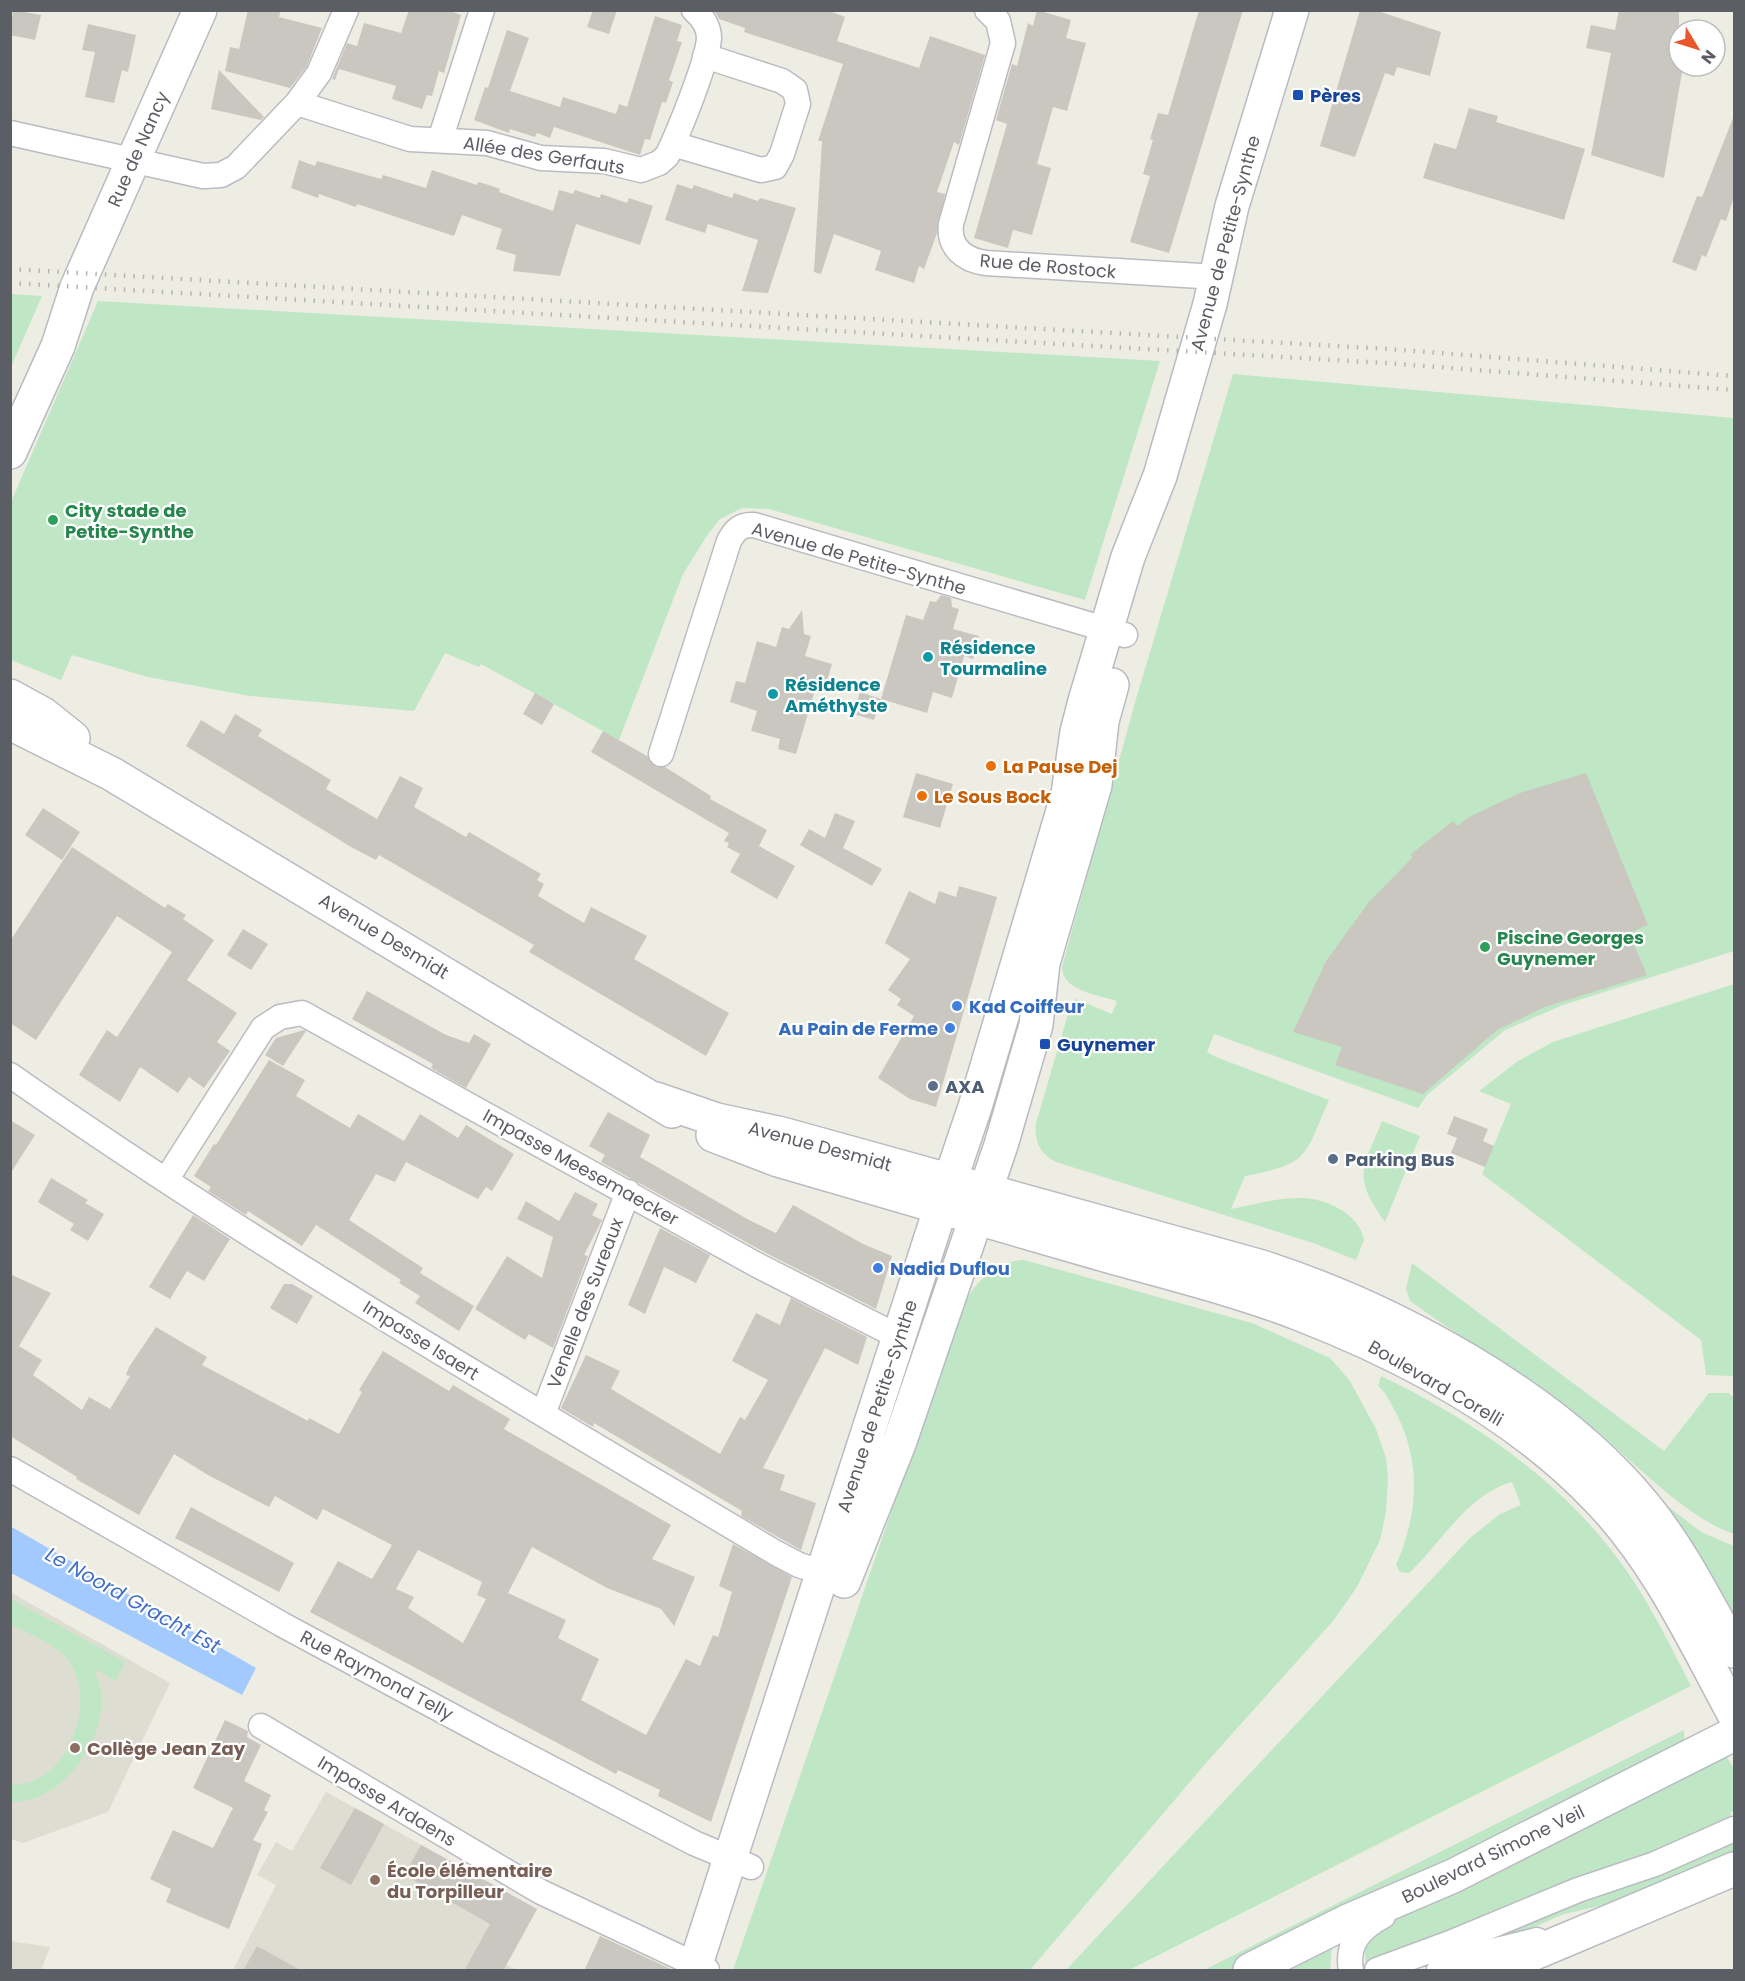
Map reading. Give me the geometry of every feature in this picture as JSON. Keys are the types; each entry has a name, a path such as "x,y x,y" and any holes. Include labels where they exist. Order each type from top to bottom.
{"main road":[{"name":"Rue de Nancy","path":"10,452 58,346 77,287 200,10"},
{"name":"Avenue de Petite-Synthe","path":"834,1577 900,1441 981,1204 1035,1031 1043,963 1093,795 1130,550 1160,476 1217,277 1232,206 1292,10"},
{"name":"Rue de Nancy","path":"10,409 36,355 77,287"},
{"name":"Avenue de Petite-Synthe","path":"703,1969 741,1863 834,1577 900,1337 975,1107 1068,794 1077,732 1116,633"},
{"name":"Avenue Desmidt","path":"10,696 51,719 112,774"},
{"name":"Avenue Desmidt","path":"10,723 112,774 656,1099 754,1170 942,1204 981,1204"},
{"name":"Avenue Desmidt","path":"656,1099 717,1120 773,1131 942,1204"},
{"name":"Boulevard Corelli","path":"981,1204 1281,1273 1373,1310 1444,1347 1556,1421 1618,1475 1677,1549 1720,1646 1734,1714"},
{"name":"Boulevard Simone Veil","path":"1250,1971 1348,1921 1453,1876 1734,1734"},
{"path":"1494,1971 1734,1869"}],"street":[{"path":"10,133 203,176 221,175 236,167 297,103 325,63 346,10"},
{"name":"Allée des Gerfauts","path":"440,140 482,10"},
{"name":"Allée des Gerfauts","path":"297,103 410,139 487,143 541,159 604,161 641,170 659,163 673,144 705,56 709,37 708,28 694,10"},
{"name":"Rue de Rostock","path":"987,10 998,21 1003,44 951,224 950,240 956,248 971,259 986,263 1217,277"},
{"path":"673,144 761,170 775,167 782,154 798,104 795,90 782,81 705,56"},
{"name":"Avenue de Petite-Synthe","path":"661,754 729,541 744,525 754,525 1116,633"},
{"name":"Impasse Meesemaecker","path":"166,1180 263,1028 286,1014 310,1015 757,1265 900,1337"},
{"name":"Impasse Isaert","path":"10,1075 166,1180 437,1351 776,1553 834,1577"},
{"name":"Venelle des Sureaux","path":"543,1414 628,1192"},
{"name":"Rue Raymond Telly","path":"10,1469 283,1625 605,1797 741,1863"},
{"name":"Impasse Ardaens","path":"261,1726 541,1892 703,1969"},
{"path":"1377,1971 1578,1890 1655,1864 1734,1829"},
{"path":"1351,1971 1350,1950 1364,1929 1453,1876"},
{"path":"1439,1971 1502,1948 1601,1926"}],"shaded area":[{"name":"Collège Jean Zay","path":"10,1592 170,1683 108,1812 23,1843 11,1839"},
{"name":"École élémentaire du Torpilleur","path":"326,1792 537,1909 506,1965 517,1970 233,1970 276,1885 257,1875 276,1842 292,1851"},
{"path":"10,1941 50,1947 41,1970 11,1970"}],"green space":[{"path":"10,294 42,296 11,367"},
{"path":"98,301 1160,361 1085,600 769,509 742,508 720,519 683,574 619,740 481,664 479,667 445,653 414,711 250,696 148,677 72,655 61,680 11,660 11,502"},
{"path":"1233,374 1734,418 1734,951 1563,1005 1505,1030 1427,1095 1418,1108 1214,1034 1207,1052 1329,1100 1314,1135 1302,1155 1282,1167 1245,1176 1231,1209 1293,1198 1311,1199 1331,1204 1349,1215 1361,1231 1364,1240 1356,1260 1313,1243 1056,1162 1042,1151 1036,1136 1036,1123 1071,1004 1076,999 1112,1014 1117,1001 1075,987 1068,982 1062,967 1136,699"},
{"path":"1734,984 1734,1376 1706,1375 1701,1340 1482,1174 1511,1104 1479,1091 1518,1061 1553,1042"},
{"path":"1382,1121 1420,1136 1385,1222 1364,1183 1365,1163"},
{"path":"1024,1260 1252,1323 1330,1358 1350,1381 1376,1429 1386,1458 1388,1478 1386,1512 1380,1540 1357,1587 1333,1621 1206,1763 1030,1970 733,1970 963,1304 981,1280 996,1268"},
{"path":"1412,1263 1664,1451 1709,1393 1729,1393 1734,1398 1734,1534 1695,1514 1565,1406 1410,1301 1406,1289"},
{"path":"1381,1376 1478,1431 1509,1452 1566,1500 1592,1527 1637,1586 1691,1686 1129,1970 1066,1970 1471,1537 1500,1514 1521,1505 1512,1482 1496,1488 1469,1508 1409,1573 1400,1572 1396,1565 1413,1508 1413,1470 1404,1432 1388,1398 1378,1386"},
{"path":"1622,1471 1701,1532 1734,1546 1734,1632"},
{"path":"11,1599 125,1662 116,1681 95,1669 102,1697 100,1719 86,1754 74,1769 46,1793 29,1800 11,1802 11,1784 30,1782 47,1773 61,1759 72,1741 78,1721 80,1699 77,1679 64,1655 50,1644 11,1624"},
{"path":"1684,1730 1684,1744 1235,1970 1204,1970"},
{"path":"1725,1754 1734,1769 1734,1809 1730,1814 1733,1818 1721,1827 1368,1968 1365,1955 1366,1945 1380,1927"},
{"path":"1734,1838 1734,1856 1612,1903 1564,1914 1513,1936 1464,1945"},
{"path":"1332,1943 1330,1970 1267,1970"}],"water":[{"name":"Le Noord Gracht Est","path":"10,1526 256,1668 242,1695 11,1573"}],"building":[{"path":"13,10 41,15 35,40 10,35"},
{"path":"248,10 281,10 279,17 322,28 307,66 290,88 225,71 230,47 239,49"},
{"path":"409,10 448,10 461,15 444,73 439,71 432,96 427,95 422,109 392,99 396,86 339,69 335,80 332,79 347,43 357,46 364,23 401,33"},
{"path":"593,10 617,10 609,34 587,27"},
{"path":"714,10 827,10 845,17 837,41 919,68 930,36 985,55 959,145 954,142 937,192 945,194 937,233 924,269 919,266 914,283 875,270 881,251 834,234 821,274 814,272 822,141 818,141 843,64 744,32 745,28 719,19"},
{"path":"1037,10 1071,20 1066,38 1086,43 1067,111 1053,107 1037,164 1051,168 1032,235 1013,230 1008,248 974,238 1007,124 996,120 1012,64 1017,66 1028,23 1033,26"},
{"path":"1199,10 1243,10 1169,253 1130,242 1150,176 1143,174 1153,140 1150,139 1158,113 1168,115"},
{"path":"1360,10 1375,10 1441,32 1430,76 1397,67 1394,76 1385,73 1355,157 1320,146"},
{"path":"1619,10 1679,10 1679,18 1667,18 1667,78 1681,78 1664,178 1591,155 1611,53 1586,48 1591,25 1615,30"},
{"path":"655,16 682,25 677,41 682,42 669,80 673,82 666,103 662,102 650,140 645,139 640,155 554,127 550,138 537,133 535,137 510,129 509,133 474,120 485,87 488,88 507,30 529,38 510,91 560,107 563,97 616,114 619,104 627,107"},
{"path":"88,24 136,35 128,72 122,70 114,103 85,97 95,52 82,50"},
{"path":"219,70 264,117 261,120 211,109"},
{"path":"1469,108 1498,116 1496,122 1585,149 1564,220 1423,178 1434,143 1456,149"},
{"path":"1733,118 1734,197 1726,221 1721,219 1706,257 1702,255 1696,271 1672,262 1697,196 1702,197"},
{"path":"299,160 315,166 317,161 381,179 383,175 426,188 432,170 477,185 478,182 489,185 500,189 499,192 553,211 559,190 573,194 575,190 600,198 601,194 627,203 629,198 653,206 640,245 576,224 560,276 513,271 516,255 496,249 502,229 462,215 454,236 357,204 356,207 319,194 318,198 291,188"},
{"path":"677,184 692,189 694,185 732,198 734,193 758,201 760,198 796,208 768,293 742,291 758,240 708,224 705,233 665,220"},
{"name":"Résidence Tourmaline","path":"941,595 951,598 952,607 959,609 953,629 979,636 973,659 964,656 952,698 933,692 927,713 881,699 906,615 923,620 930,601 936,602"},
{"name":"Résidence Améthyste","path":"802,610 804,634 811,636 805,656 832,664 826,685 817,683 796,754 778,749 780,739 751,731 757,711 730,702 736,681 745,683 757,641 776,647 782,627 789,629"},
{"path":"860,692 881,699 874,720 853,714"},
{"path":"535,693 554,704 542,725 523,714"},
{"path":"235,714 262,730 258,736 331,780 326,789 377,819 400,776 423,788 414,807 466,837 469,832 541,874 537,880 544,884 538,896 584,923 591,907 647,936 634,959 729,1013 706,1056 529,952 534,945 379,855 376,860 351,847 186,746 201,720 224,734"},
{"path":"603,731 647,756 656,767 665,767 711,796 710,799 767,830 759,846 795,866 777,899 730,872 740,854 727,847 729,843 724,841 729,833 591,752"},
{"name":"Le Sous Bock","path":"916,773 953,784 940,828 903,817"},
{"name":"Piscine Georges Guynemer","path":"1586,773 1648,925 1629,933 1647,975 1545,1007 1497,1030 1423,1094 1335,1065 1342,1047 1293,1032 1326,961 1369,902 1412,858 1411,854 1453,821 1457,826 1471,816 1520,793"},
{"path":"43,808 80,832 62,860 25,835"},
{"path":"835,813 855,821 843,848 882,869 872,886 800,845 809,829 825,838"},
{"path":"72,847 165,908 168,904 186,915 183,919 214,940 187,980 237,1013 217,1042 230,1051 204,1088 189,1077 178,1093 140,1067 120,1102 79,1075 107,1030 117,1037 172,952 117,916 36,1040 10,1023 10,941"},
{"path":"959,886 997,897 936,1107 910,1099 878,1078 914,1016 897,1005 901,999 888,990 910,959 885,943 909,891 935,904 939,891 956,897"},
{"path":"243,929 268,944 251,970 227,955"},
{"path":"367,991 446,1035 469,1043 474,1034 491,1044 466,1088 431,1068 433,1064 352,1019"},
{"path":"306,1031 283,1066 265,1055 276,1038"},
{"path":"269,1060 305,1080 296,1096 350,1128 358,1114 404,1141 420,1114 458,1138 466,1125 514,1154 492,1191 486,1187 478,1199 406,1162 395,1182 376,1174 349,1220 423,1268 420,1273 474,1306 459,1331 415,1303 420,1296 399,1283 401,1280 316,1225 302,1246 248,1211 246,1215 208,1191 211,1187 194,1176"},
{"path":"608,1112 650,1135 640,1157 749,1220 776,1233 793,1205 863,1244 892,1256 876,1309 764,1252 601,1162 605,1155 589,1146"},
{"path":"1454,1116 1488,1129 1483,1141 1494,1146 1485,1167 1451,1153 1457,1138 1447,1134"},
{"path":"10,1120 35,1135 10,1174"},
{"path":"51,1178 88,1200 85,1203 104,1214 88,1241 70,1230 74,1224 38,1202"},
{"path":"575,1192 598,1204 592,1215 602,1220 584,1255 588,1256 553,1348 529,1334 525,1340 475,1309 507,1256 542,1278 553,1237 517,1219 526,1201 559,1221"},
{"path":"193,1215 230,1239 204,1281 187,1271 170,1299 149,1287"},
{"path":"660,1228 710,1255 696,1283 664,1267 645,1314 628,1305"},
{"path":"10,1274 51,1293 19,1346 42,1360 33,1375 82,1410 89,1397 110,1409 130,1376 126,1375 129,1367 156,1327 207,1357 202,1365 308,1421 309,1418 339,1434 362,1392 359,1390 383,1351 449,1391 453,1385 510,1419 504,1429 671,1525 652,1559 695,1577 674,1626 661,1609 607,1588 532,1547 508,1593 566,1620 558,1638 599,1659 581,1700 646,1735 686,1659 700,1666 713,1635 718,1637 732,1592 719,1586 733,1544 792,1577 711,1822 658,1796 660,1790 618,1770 616,1774 310,1612 338,1561 372,1579 392,1545 323,1509 317,1520 275,1496 269,1507 174,1454 139,1515 76,1479 77,1477 10,1436","holes":["418,1550 482,1582 477,1595 486,1599 463,1643 408,1608 414,1597 396,1589"]},
{"path":"284,1284 292,1284 313,1296 297,1324 270,1308"},
{"path":"791,1298 867,1337 858,1365 825,1348 763,1468 785,1475 780,1490 816,1503 801,1550 741,1516 742,1511 594,1423 593,1427 561,1408 586,1355 620,1371 611,1389 720,1454 740,1417 745,1420 768,1380 732,1361 756,1313 780,1325"},
{"path":"191,1507 294,1563 279,1592 175,1538"},
{"path":"225,1720 248,1731 247,1737 261,1745 244,1781 271,1795 264,1810 268,1812 253,1840 262,1844 229,1929 166,1902 171,1889 150,1879 173,1830 213,1848 233,1808 193,1788"},
{"path":"355,1808 384,1824 351,1885 320,1868"},
{"path":"421,1845 537,1909 503,1971 464,1971 490,1924 404,1875"},
{"path":"600,1936 675,1971 584,1971"},
{"path":"257,1946 302,1971 243,1971"}],"railway":[{"path":"10,269 1388,349 1734,376"},
{"path":"10,283 1386,363 1734,390"}],"place":[{"name":"Pères","path":"1298,95"},
{"name":"City stade de Petite-Synthe","path":"53,520"},
{"name":"Résidence Tourmaline","path":"928,657"},
{"name":"Résidence Améthyste","path":"773,694"},
{"name":"La Pause Dej","path":"991,766"},
{"name":"Le Sous Bock","path":"922,796"},
{"name":"Piscine Georges Guynemer","path":"1485,947"},
{"name":"Kad Coiffeur","path":"957,1006"},
{"name":"Au Pain de Ferme","path":"950,1028"},
{"name":"Guynemer","path":"1045,1044"},
{"name":"AXA","path":"933,1086"},
{"name":"Parking Bus","path":"1333,1159"},
{"name":"Nadia Duflou","path":"878,1268"},
{"name":"Collège Jean Zay","path":"75,1748"},
{"name":"École élémentaire du Torpilleur","path":"375,1880"}]}
